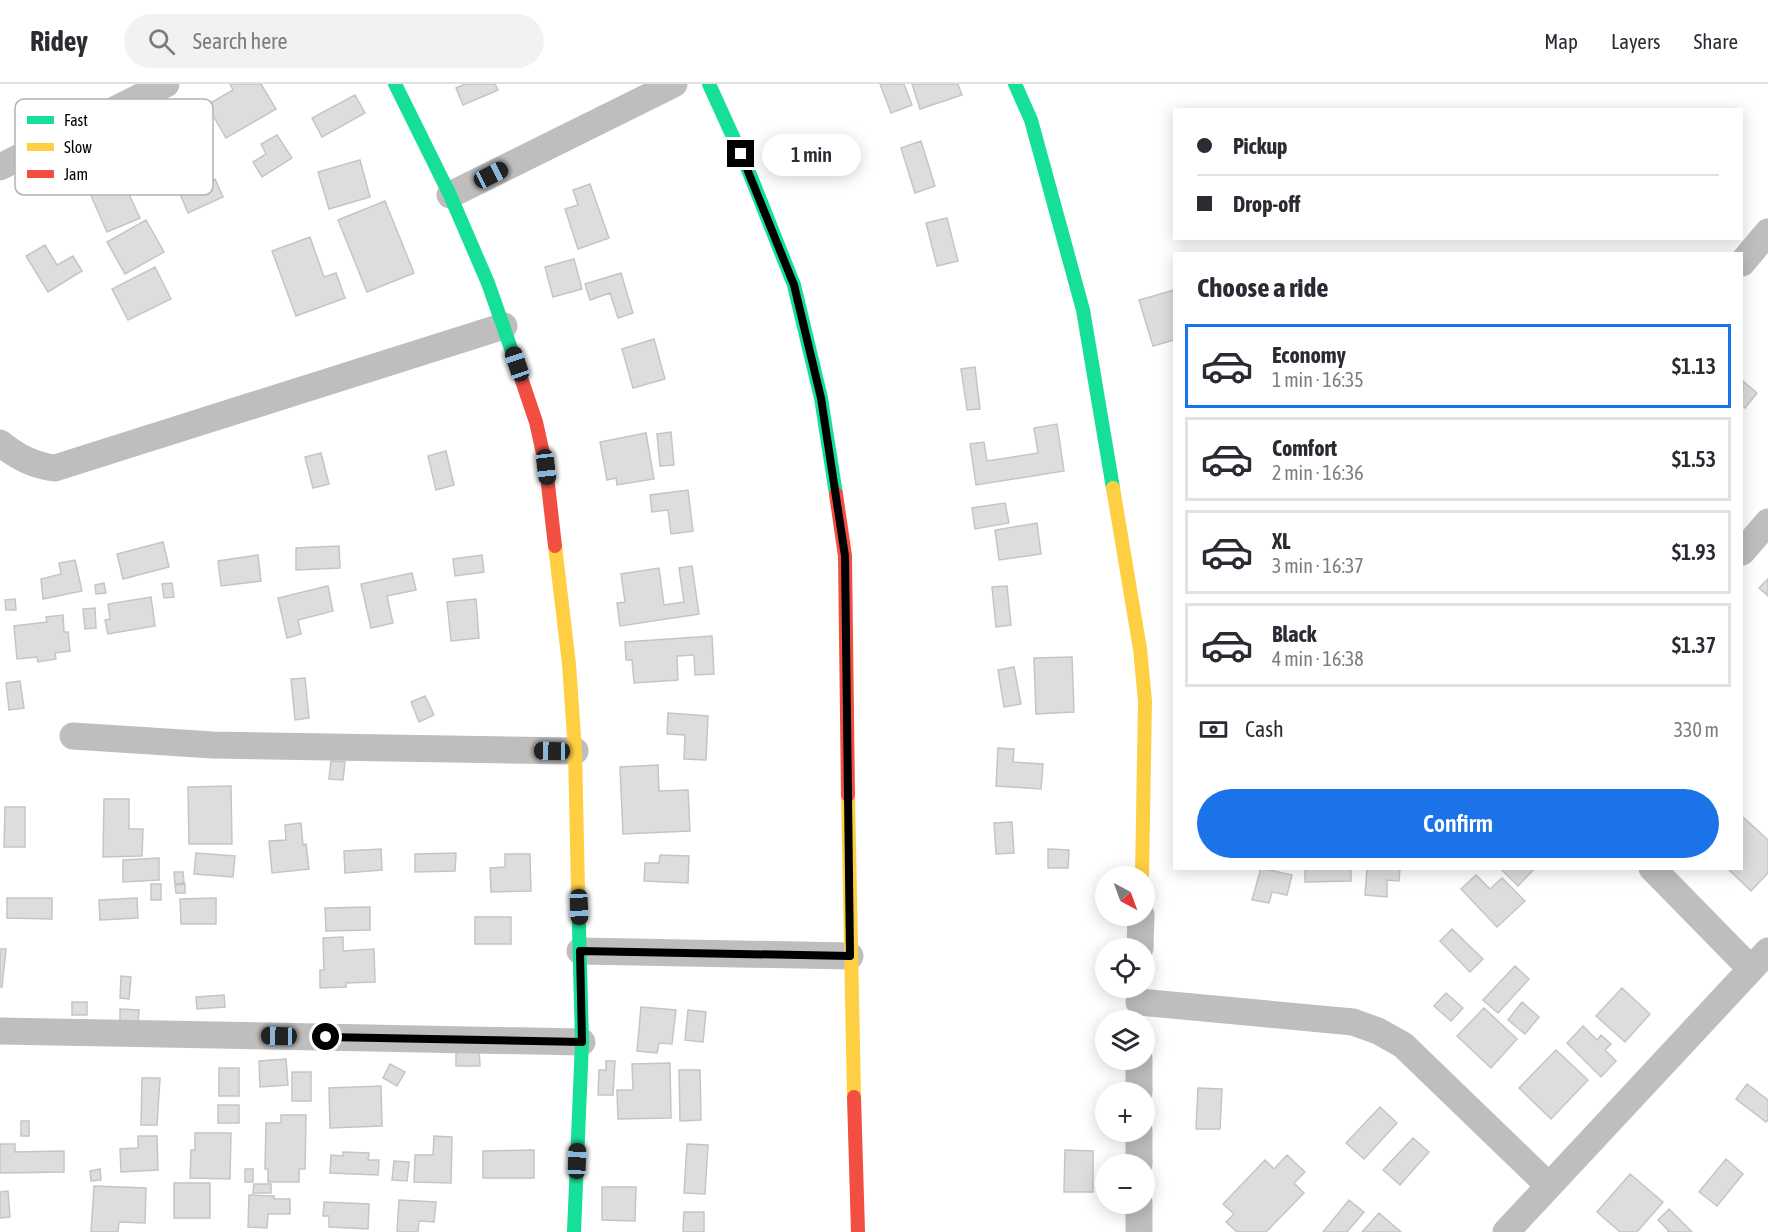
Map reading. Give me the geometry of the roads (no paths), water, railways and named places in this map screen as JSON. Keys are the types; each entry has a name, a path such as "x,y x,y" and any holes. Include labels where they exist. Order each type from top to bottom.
{"street":[{"path":"135,99 165,84"},
{"path":"395,84 450,195 488,283 537,422 546,467 569,664 575,751 582,1042 574,1232"},
{"path":"450,195 674,84"},
{"path":"709,84 749,172 794,285 821,398 845,556 850,956 858,1232"},
{"path":"1015,84 1031,120 1083,310 1140,649 1145,701 1142,866"},
{"path":"0,167 15,159"},
{"path":"1743,262 1768,232"},
{"path":"0,443 25,460 42,467 56,468 504,326"},
{"path":"1743,551 1768,522"},
{"path":"73,736 213,745 575,751"},
{"path":"1506,1232 1760,960 1654,870"},
{"path":"580,951 850,956"},
{"path":"1140,1003 1353,1022 1378,1031 1403,1045 1549,1186"},
{"path":"0,1031 582,1042"},
{"path":"1139,1214 1139,1232"}]}
